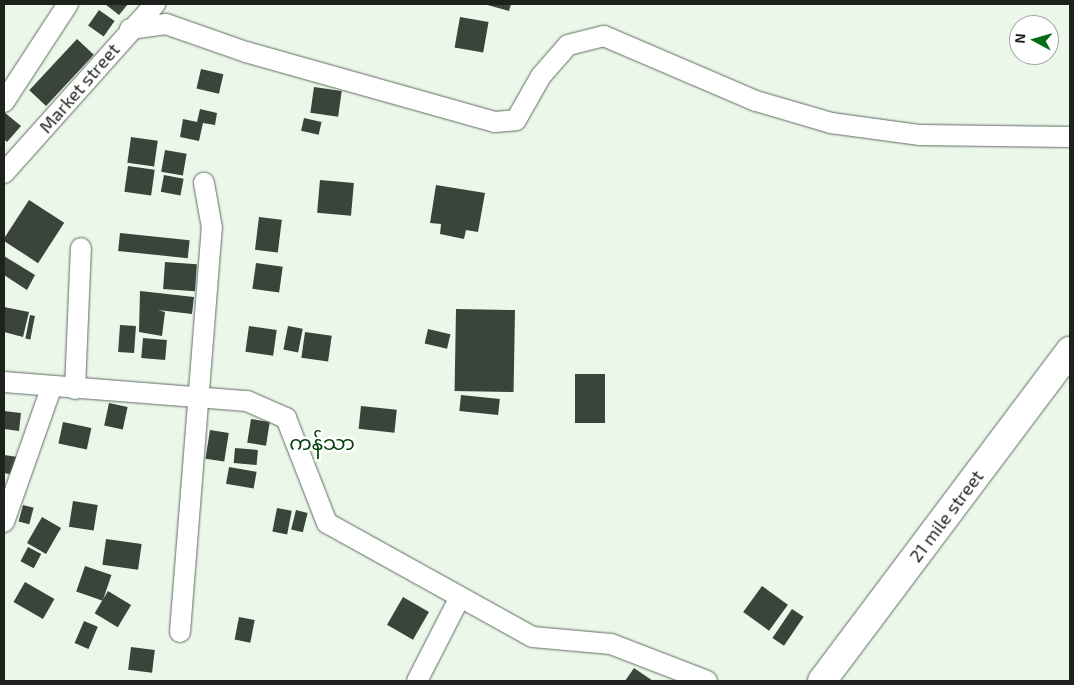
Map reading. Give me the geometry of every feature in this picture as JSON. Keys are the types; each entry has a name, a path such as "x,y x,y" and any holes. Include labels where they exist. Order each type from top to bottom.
{"street":[{"path":"4,102 68,4"},
{"name":"Market street","path":"4,173 130,29 155,4"},
{"path":"130,29 166,24 246,52 495,122 516,120 541,76 568,46 604,36 756,101 831,123 920,135 1070,137"},
{"path":"180,632 200,401 212,228 204,183"},
{"path":"74,389 81,248"},
{"name":"21 mile street","path":"822,681 1070,351"},
{"path":"4,382 200,401 247,401 286,418 327,523 532,637 611,644 707,681"},
{"path":"4,522 52,386"},
{"path":"416,681 460,597"}],"building":[{"path":"105,4 128,4 119,15"},
{"path":"484,4 511,4 509,11"},
{"path":"99,10 115,21 104,36 88,26"},
{"path":"460,17 489,22 483,53 455,48"},
{"path":"77,39 94,55 46,106 29,90"},
{"path":"201,69 223,74 219,94 197,88"},
{"path":"314,87 342,91 338,117 310,113"},
{"path":"200,109 217,113 215,125 203,123 199,141 180,137 183,119 197,122"},
{"path":"4,112 21,126 7,142 4,139"},
{"path":"304,118 322,122 319,135 301,131"},
{"path":"131,137 158,141 154,167 127,163"},
{"path":"165,150 187,154 183,175 161,172"},
{"path":"128,166 155,170 151,196 124,192"},
{"path":"164,175 184,179 180,196 161,192"},
{"path":"320,180 354,183 351,216 317,213"},
{"path":"436,185 485,193 478,232 466,230 464,239 440,234 441,224 430,223"},
{"path":"29,200 64,223 38,263 4,241"},
{"path":"259,217 282,220 278,253 255,250"},
{"path":"120,233 190,240 188,258 118,251"},
{"path":"4,256 35,275 27,290 4,275"},
{"path":"165,262 197,264 195,291 163,289"},
{"path":"256,263 283,267 279,293 252,289"},
{"path":"140,291 194,297 192,314 158,310 165,312 162,336 139,332"},
{"path":"4,307 29,312 23,337 4,332"},
{"path":"456,309 515,310 514,392 455,391"},
{"path":"30,315 35,316 30,340 25,339"},
{"path":"120,325 136,326 134,353 118,352"},
{"path":"249,326 277,330 273,356 245,352"},
{"path":"288,326 303,329 298,352 283,350"},
{"path":"428,329 450,334 447,349 425,344"},
{"path":"305,332 332,336 328,362 301,358"},
{"path":"143,338 167,340 165,360 141,358"},
{"path":"575,374 605,374 605,423 575,423"},
{"path":"461,395 500,399 498,415 459,411"},
{"path":"109,403 128,407 123,429 104,425"},
{"path":"361,406 397,410 394,433 359,429"},
{"path":"4,411 21,413 19,431 4,429"},
{"path":"251,419 270,422 266,446 247,443"},
{"path":"63,422 91,428 87,450 58,444"},
{"path":"210,430 229,433 224,462 205,459"},
{"path":"235,448 258,450 257,465 234,463"},
{"path":"4,455 18,457 14,475 4,473"},
{"path":"229,467 257,472 254,489 226,484"},
{"path":"73,501 98,505 94,531 69,527"},
{"path":"23,505 34,508 29,524 19,521"},
{"path":"277,508 292,511 287,534 272,532"},
{"path":"296,510 308,513 303,532 291,529"},
{"path":"42,517 61,528 46,554 27,543"},
{"path":"106,539 142,544 138,570 102,565"},
{"path":"28,547 41,554 34,568 20,561"},
{"path":"85,566 111,575 103,601 76,592"},
{"path":"25,582 54,599 43,619 14,602"},
{"path":"762,586 788,605 769,631 743,612"},
{"path":"108,591 131,605 118,627 95,613"},
{"path":"403,597 429,612 413,640 387,625"},
{"path":"792,609 804,617 784,646 772,638"},
{"path":"239,617 255,620 250,643 235,640"},
{"path":"84,621 98,627 88,649 75,643"},
{"path":"131,647 155,650 152,673 128,670"},
{"path":"634,668 653,681 625,681"}],"district":[{"name":"ကန်သာ","path":"322,442"}]}
